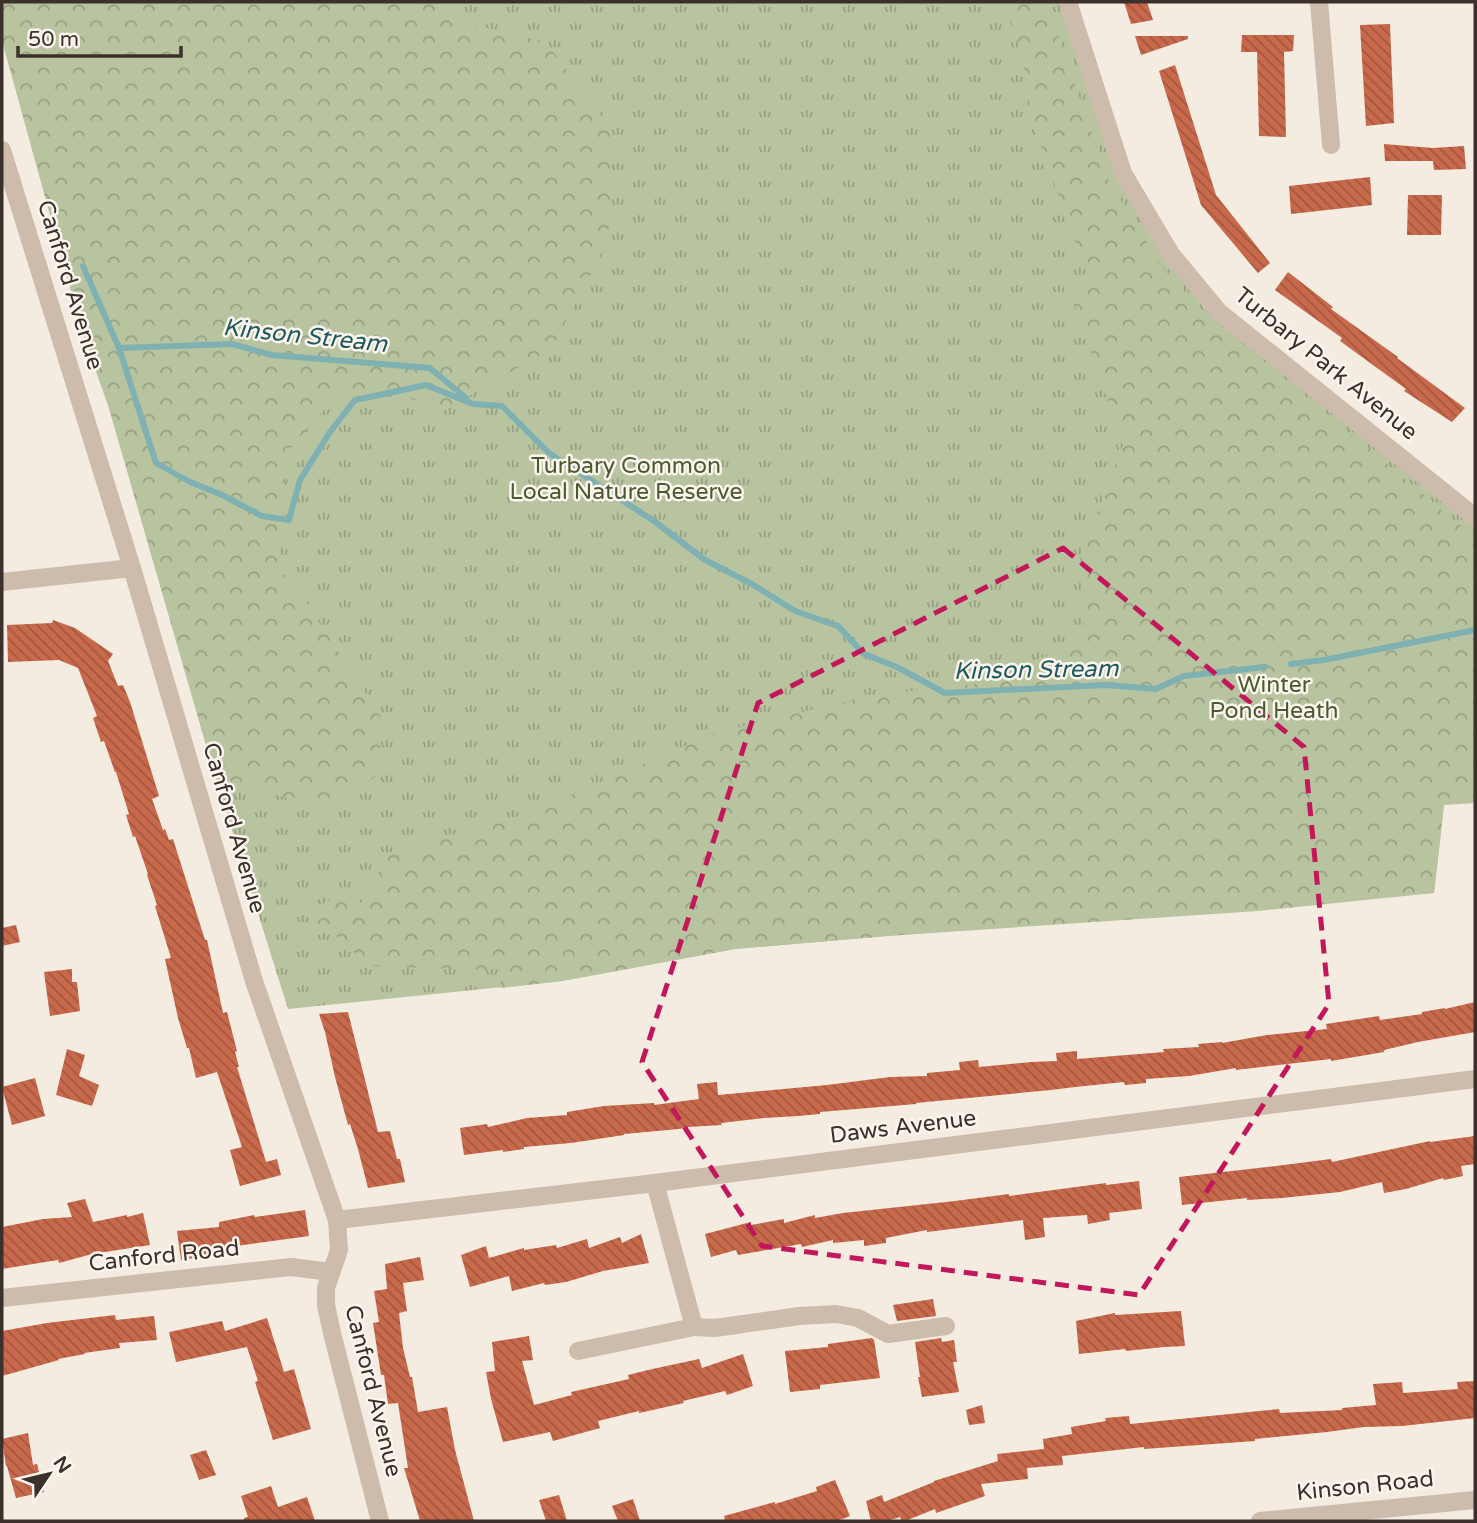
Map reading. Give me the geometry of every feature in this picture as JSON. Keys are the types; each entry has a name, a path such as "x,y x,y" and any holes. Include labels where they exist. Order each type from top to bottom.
{"street":[{"name":"Turbary Park Avenue","path":"1068,2 1123,173 1171,254 1219,312 1475,517"},
{"path":"1319,2 1331,145"},
{"name":"Canford Avenue","path":"2,150 132,568 254,981 337,1220 339,1250 326,1288 328,1314 380,1521"},
{"path":"2,582 132,568"},
{"name":"Daws Avenue","path":"337,1220 655,1183 1475,1079"},
{"path":"655,1183 694,1327"},
{"name":"Canford Road","path":"2,1298 291,1267 331,1272"},
{"path":"578,1351 694,1327 715,1328 799,1316 836,1314 858,1318 888,1334 946,1326"},
{"name":"Kinson Road","path":"1260,1521 1475,1500"}],"highlighted area":[{"path":"1063,548 1304,747 1329,1004 1139,1295 762,1246 642,1062 758,703"}],"green space":[{"name":"Turbary Common Local Nature Reserve","path":"2,2 1068,2 1123,173 1219,312 1475,517 1475,803 1444,805 1434,893 735,949 562,981 288,1009 215,776 109,408 82,331 2,40"},
{"path":"2,2 454,2 465,23 546,42 613,132 608,241 552,348 443,411 385,389 333,400 287,452 279,569 298,590 381,717 379,774 327,811 215,776 109,408 82,331 2,40"},
{"name":"Winter Pond Heath","path":"1003,2 1047,2 1107,178 1162,267 1218,328 1386,463 1463,528 1475,542 1475,801 1444,805 1434,893 1258,911 735,949 562,981 501,988 501,968 484,970 368,966 338,937 320,931 312,915 317,907 337,896 357,910 389,855 529,813 715,733 868,696 998,681 1084,634 1080,559 1123,445 1072,298 1087,273 1028,106 1022,56"}],"building":[{"path":"1124,2 1147,2 1153,20 1131,24"},
{"path":"1390,24 1394,123 1366,126 1360,25"},
{"path":"1242,35 1294,35 1293,51 1284,52 1286,137 1259,136 1257,52 1241,52"},
{"path":"1135,36 1188,36 1188,39 1141,55"},
{"path":"1175,65 1216,195 1270,263 1258,273 1201,205 1159,71"},
{"path":"1384,144 1433,148 1464,146 1466,169 1434,170 1433,161 1385,161"},
{"path":"1370,177 1372,205 1291,214 1289,186"},
{"path":"1408,195 1442,195 1441,235 1407,235"},
{"path":"1288,272 1333,307 1331,309 1465,408 1452,422 1404,391 1406,389 1340,341 1342,338 1275,290"},
{"path":"53,620 75,628 113,654 108,661 118,686 123,685 130,702 159,796 152,799 163,830 165,829 169,840 173,839 207,940 223,1013 227,1012 237,1051 237,1067 266,1162 277,1159 281,1175 240,1186 230,1150 242,1147 217,1072 196,1078 178,1018 165,959 171,958 155,906 157,905 126,815 129,814 116,772 104,741 101,742 93,718 97,716 78,668 59,660 8,662 7,625 52,623"},
{"path":"16,925 20,942 2,946 2,928"},
{"path":"72,969 72,982 77,982 80,1011 50,1016 44,972"},
{"path":"1475,1002 1475,1032 1331,1061 1236,1068 1189,1076 1146,1079 1146,1083 1125,1085 1124,1082 764,1118 464,1155 460,1128 487,1124 488,1127 527,1118 567,1115 567,1112 604,1106 654,1105 699,1099 697,1084 717,1082 718,1095 890,1077 927,1076 927,1073 960,1070 959,1062 978,1060 979,1067 1057,1061 1056,1053 1077,1051 1077,1059 1164,1052 1163,1049 1199,1047 1198,1044 1327,1029 1326,1024 1379,1016 1380,1020 1422,1014"},
{"path":"348,1012 378,1132 390,1131 405,1182 368,1188 358,1149 350,1124 348,1125 319,1014"},
{"path":"67,1049 85,1055 79,1076 99,1085 92,1106 56,1095"},
{"path":"35,1078 45,1116 12,1125 2,1087"},
{"path":"1475,1136 1475,1164 1461,1166 1463,1176 1443,1178 1384,1193 1382,1182 1340,1192 1182,1205 1179,1177 1331,1159 1332,1162 1430,1141"},
{"path":"1139,1181 1142,1209 1109,1213 1110,1220 1088,1224 1087,1215 1043,1218 1045,1237 1025,1240 1023,1220 927,1230 886,1238 886,1243 864,1246 864,1240 833,1243 833,1240 738,1255 736,1250 711,1257 705,1234 751,1222 751,1225 784,1219 784,1223 815,1215 815,1218"},
{"path":"85,1199 93,1222 143,1213 150,1245 92,1254 59,1263 58,1260 2,1269 2,1227 43,1219 72,1217 67,1203"},
{"path":"305,1210 309,1236 215,1249 216,1255 181,1260 177,1231 219,1227 219,1222 254,1215"},
{"path":"641,1234 649,1263 512,1291 509,1276 470,1287 461,1255 486,1246 489,1258 524,1248 556,1245 557,1248 587,1239 589,1248 620,1237 622,1243"},
{"path":"420,1257 424,1280 403,1283 407,1311 399,1313 403,1348 412,1377 418,1412 447,1407 455,1450 474,1521 420,1521 404,1468 408,1468 398,1403 388,1404 384,1375 381,1375 373,1323 379,1322 374,1291 387,1289 385,1264"},
{"path":"933,1299 936,1316 897,1321 893,1305"},
{"path":"1181,1311 1185,1346 1079,1354 1076,1321 1115,1313"},
{"path":"115,1315 116,1320 154,1316 157,1340 119,1343 120,1348 58,1359 2,1376 2,1331"},
{"path":"267,1318 284,1372 294,1369 311,1429 273,1440 247,1347 176,1362 169,1332 222,1321 225,1331"},
{"path":"529,1336 533,1360 522,1361 534,1405 572,1395 571,1392 629,1379 628,1375 648,1370 699,1359 702,1368 743,1354 753,1386 727,1395 725,1391 683,1401 684,1403 598,1421 600,1428 553,1441 550,1432 503,1442 486,1372 495,1371 492,1342"},
{"path":"872,1338 880,1378 820,1385 820,1389 790,1392 785,1351 828,1347 828,1344"},
{"path":"941,1338 942,1342 954,1340 957,1362 953,1362 959,1392 922,1397 915,1342"},
{"path":"1475,1381 1475,1418 1364,1427 1255,1441 1144,1447 1062,1456 1063,1465 1027,1468 1028,1479 981,1484 985,1496 936,1513 935,1509 905,1521 900,1517 887,1521 871,1521 866,1501 882,1495 884,1502 934,1481 998,1461 997,1454 1044,1449 1043,1439 1072,1434 1071,1427 1106,1421 1105,1418 1129,1416 1130,1424 1279,1409 1280,1413 1342,1410 1376,1405 1373,1384 1402,1382 1403,1393 1458,1389 1457,1382"},
{"path":"982,1405 985,1423 969,1425 966,1410"},
{"path":"28,1433 33,1465 37,1464 44,1492 16,1498 6,1466 2,1439"},
{"path":"206,1450 216,1475 199,1480 190,1455"},
{"path":"835,1480 850,1516 837,1521 725,1521 724,1516 817,1491 816,1487"},
{"path":"271,1486 278,1507 307,1497 315,1521 244,1521 244,1518 248,1517 241,1496"},
{"path":"559,1495 567,1521 546,1521 539,1500"},
{"path":"633,1499 640,1521 618,1521 612,1506"}],"waterway":[{"name":"Kinson Stream","path":"83,266 119,348 156,463 262,516 289,520 300,480 330,432 355,400 426,385 473,404 502,406 549,453 654,521 705,560 752,584 795,611 838,626 864,654 897,667 945,693 1105,685 1156,689 1184,676 1265,667"},
{"name":"Kinson Stream","path":"119,348 232,344 272,355 430,368 466,398"},
{"name":"Kinson Stream","path":"1291,664 1475,630"}]}
